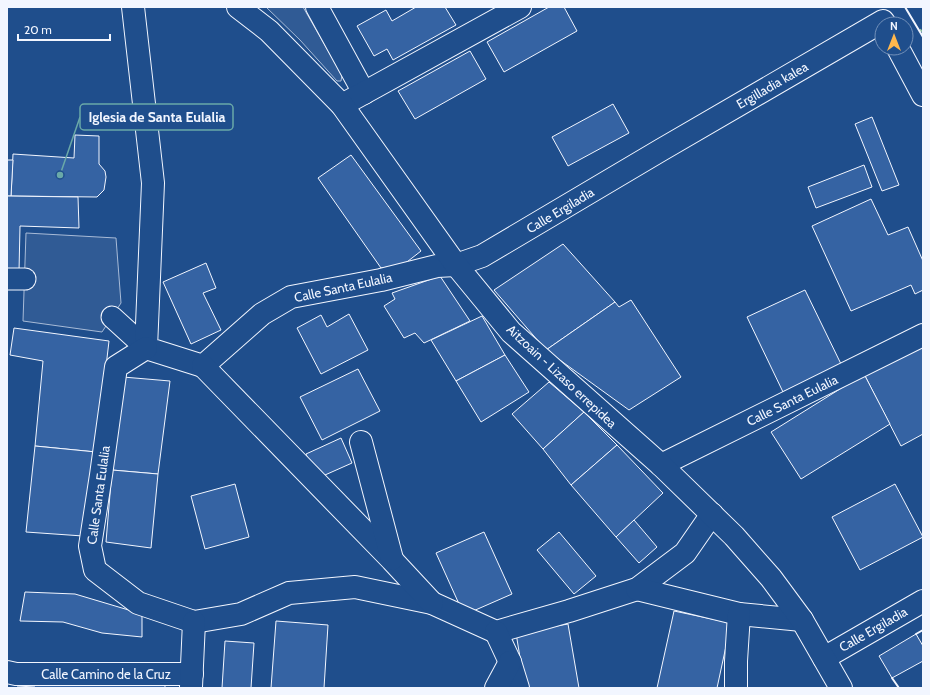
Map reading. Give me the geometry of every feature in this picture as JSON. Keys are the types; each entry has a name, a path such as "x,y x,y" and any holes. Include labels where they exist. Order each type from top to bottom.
{"street":[{"path":"133,7 153,183 146,348"},
{"name":"Aitzoain - Lizaso errepidea","path":"238,7 269,31 342,105 456,265 511,332 660,465 734,536 771,578 802,620 841,688"},
{"path":"317,7 364,93"},
{"path":"342,105 520,7"},
{"name":"Ergilladia kalea","path":"661,150 874,21"},
{"path":"902,56 923,95"},
{"name":"Calle Ergiladia","path":"456,265 482,256 661,150"},
{"name":"Calle Santa Eulalia","path":"203,366 262,314 290,297 381,280 437,266 456,265"},
{"name":"Calle Santa Eulalia","path":"112,317 146,348 203,366 392,560 432,604"},
{"name":"Calle Santa Eulalia","path":"660,465 923,335"},
{"name":"Calle Santa Eulalia","path":"146,348 116,367 90,546 95,570 138,604 194,622 242,614 289,593 355,586 432,604 496,632"},
{"name":"Calle Santa Eulalia","path":"361,442 392,560"},
{"path":"518,688 510,662 496,632 569,611 637,589 685,553 712,514"},
{"path":"637,589 739,614 802,620"},
{"name":"Calle Ergiladia","path":"824,658 923,601"},
{"path":"736,688 739,614"},
{"path":"191,681 194,622"},
{"path":"496,688 510,662"},
{"name":"Calle Camino de la Cruz","path":"7,672 16,674 191,681"}],"shaded area":[{"path":"266,7 303,7 342,75 341,81 337,81 300,40"},
{"path":"26,233 116,238 121,303 102,332 23,321"}],"building":[{"path":"416,7 445,7 456,25 393,60 387,49 374,56 357,26 386,10 392,21"},
{"path":"549,7 564,7 577,31 504,72 487,42"},
{"path":"470,51 486,79 415,119 398,91"},
{"path":"613,104 629,133 568,166 552,137"},
{"path":"872,117 899,185 882,191 855,124"},
{"path":"75,135 99,136 99,164 105,171 106,177 104,190 97,197 11,196 13,154 74,158"},
{"path":"351,155 421,251 403,265 381,268 318,178"},
{"path":"7,160 13,160 11,196 7,196"},
{"path":"864,165 872,187 816,208 808,187"},
{"path":"7,196 78,197 79,228 20,226 19,272 7,272"},
{"path":"871,199 888,235 908,227 923,261 923,290 915,294 911,285 851,311 812,226"},
{"path":"563,244 615,302 546,350 494,290"},
{"path":"206,263 216,288 203,293 221,330 191,344 163,282"},
{"path":"440,276 470,321 424,343 415,333 404,338 384,306 395,299 392,293"},
{"path":"805,290 841,364 783,392 747,317"},
{"path":"631,300 681,377 629,410 546,350 615,302 619,307"},
{"path":"349,314 368,350 321,374 297,328 321,315 327,327"},
{"path":"482,316 505,355 456,381 431,340"},
{"path":"14,328 109,341 96,452 35,446 43,361 10,355"},
{"path":"923,344 923,434 901,446 864,374"},
{"path":"505,355 529,392 481,422 456,381"},
{"path":"358,369 380,411 322,440 300,397"},
{"path":"864,374 890,424 801,479 771,432"},
{"path":"123,377 170,381 158,474 112,470"},
{"path":"549,382 584,412 543,449 512,414"},
{"path":"584,412 617,445 571,485 543,449"},
{"path":"341,438 352,463 316,479 306,454"},
{"path":"617,445 663,493 616,537 571,485"},
{"path":"35,446 96,452 83,536 26,532"},
{"path":"112,470 158,474 151,548 106,542"},
{"path":"235,484 249,537 205,549 191,496"},
{"path":"895,484 923,537 860,570 832,517"},
{"path":"634,520 657,547 639,563 616,537"},
{"path":"484,532 512,594 464,615 436,553"},
{"path":"559,532 596,576 574,594 537,550"},
{"path":"25,592 75,594 142,614 142,637 102,633 63,622 20,621"},
{"path":"674,611 731,623 717,688 657,688"},
{"path":"276,621 328,625 324,688 271,688"},
{"path":"568,624 579,688 525,688 516,633"},
{"path":"916,634 923,646 923,661 892,678 879,656"},
{"path":"225,641 254,643 251,688 222,688"},
{"path":"165,680 165,688 17,688 35,686 35,683"}],"wall":[{"path":"905,7 923,37"},
{"path":"916,634 923,630"},
{"path":"892,678 899,688"}],"place":[{"name":"Iglesia de Santa Eulalia","path":"60,175"}]}
